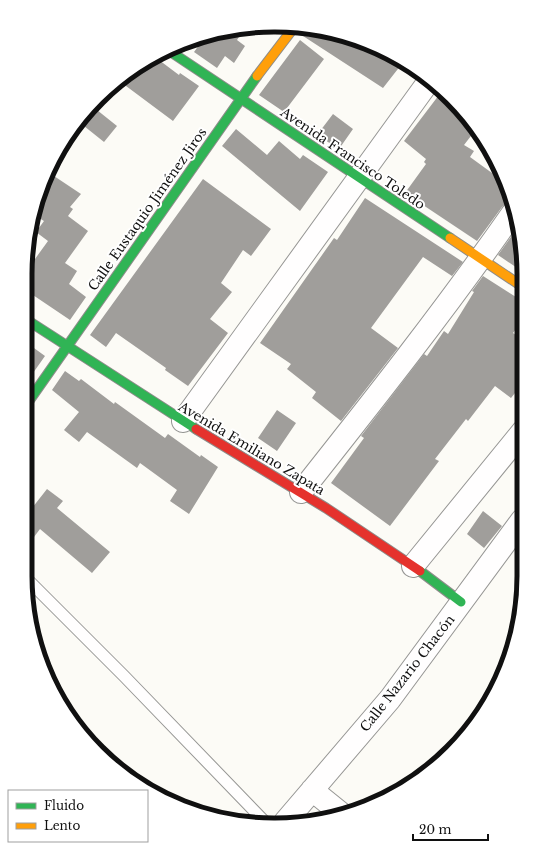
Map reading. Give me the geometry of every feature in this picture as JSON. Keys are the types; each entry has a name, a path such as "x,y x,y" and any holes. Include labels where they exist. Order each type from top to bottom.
{"street":[{"name":"Calle Eustaquio Jiménez Jiros","path":"32,396 241,98 290,33"},
{"name":"Avenida Francisco Toledo","path":"174,54 517,283"},
{"path":"183,422 426,85"},
{"path":"301,492 392,378 510,217"},
{"name":"Avenida Emiliano Zapata","path":"32,323 183,422 301,492 413,566 461,602"},
{"path":"413,566 517,438"},
{"name":"Calle Nazario Chacón","path":"289,817 390,699 517,527"},
{"path":"312,790 338,810"}],"lane":[{"path":"33,585 124,676 260,817"}],"building":[{"path":"241,34 237,40 245,46 234,63 225,56 217,68 194,52 200,44"},
{"path":"304,34 306,34 337,40 367,50 400,67 383,88 303,36"},
{"path":"300,40 324,59 284,112 259,95"},
{"path":"160,61 179,75 180,73 199,86 173,121 124,84"},
{"path":"438,96 467,127 472,134 464,145 474,151 470,157 496,176 506,204 477,241 405,193 426,164 424,162 426,159 404,141"},
{"path":"97,110 117,126 104,142 83,125"},
{"path":"333,114 353,129 339,149 317,135"},
{"path":"236,129 267,155 279,141 300,159 303,155 328,172 300,211 222,146"},
{"path":"53,175 81,194 70,207 73,209 68,216 88,231 65,263 77,271 69,284 86,297 70,320 32,294 33,262 48,241 36,232 44,221 39,218"},
{"path":"203,179 271,229 251,256 243,250 221,283 232,292 210,319 228,333 188,386 165,370 166,368 116,333 106,347 90,335"},
{"path":"365,198 463,262 452,276 423,257 371,328 398,348 341,421 312,398 316,392 287,369 291,364 260,343 334,238 337,240"},
{"path":"513,234 517,268 498,255"},
{"path":"483,276 517,297 517,328 513,333 517,336 517,390 511,398 495,386 468,421 466,419 435,459 439,461 390,526 331,483 364,438 361,436 424,354 427,356 444,331 448,334 474,292 472,291"},
{"path":"32,347 45,356 32,374"},
{"path":"65,371 79,381 81,379 114,404 115,402 165,438 168,434 200,457 201,455 218,467 189,514 170,501 177,490 140,463 137,468 87,432 79,442 64,430 79,412 52,390"},
{"path":"277,410 296,423 277,451 258,438"},
{"path":"47,489 63,501 57,508 110,552 92,573 40,529 32,540 32,508"},
{"path":"483,511 502,526 484,548 467,534"}],"traffic: fast":[{"path":"174,54 450,238"},
{"path":"32,396 257,76"},
{"path":"32,323 196,429"},
{"path":"420,571 461,602"}],"traffic: slow":[{"path":"257,76 290,33"},
{"path":"450,238 517,283"}],"traffic: jam":[{"path":"196,429 326,508 420,571"}]}
